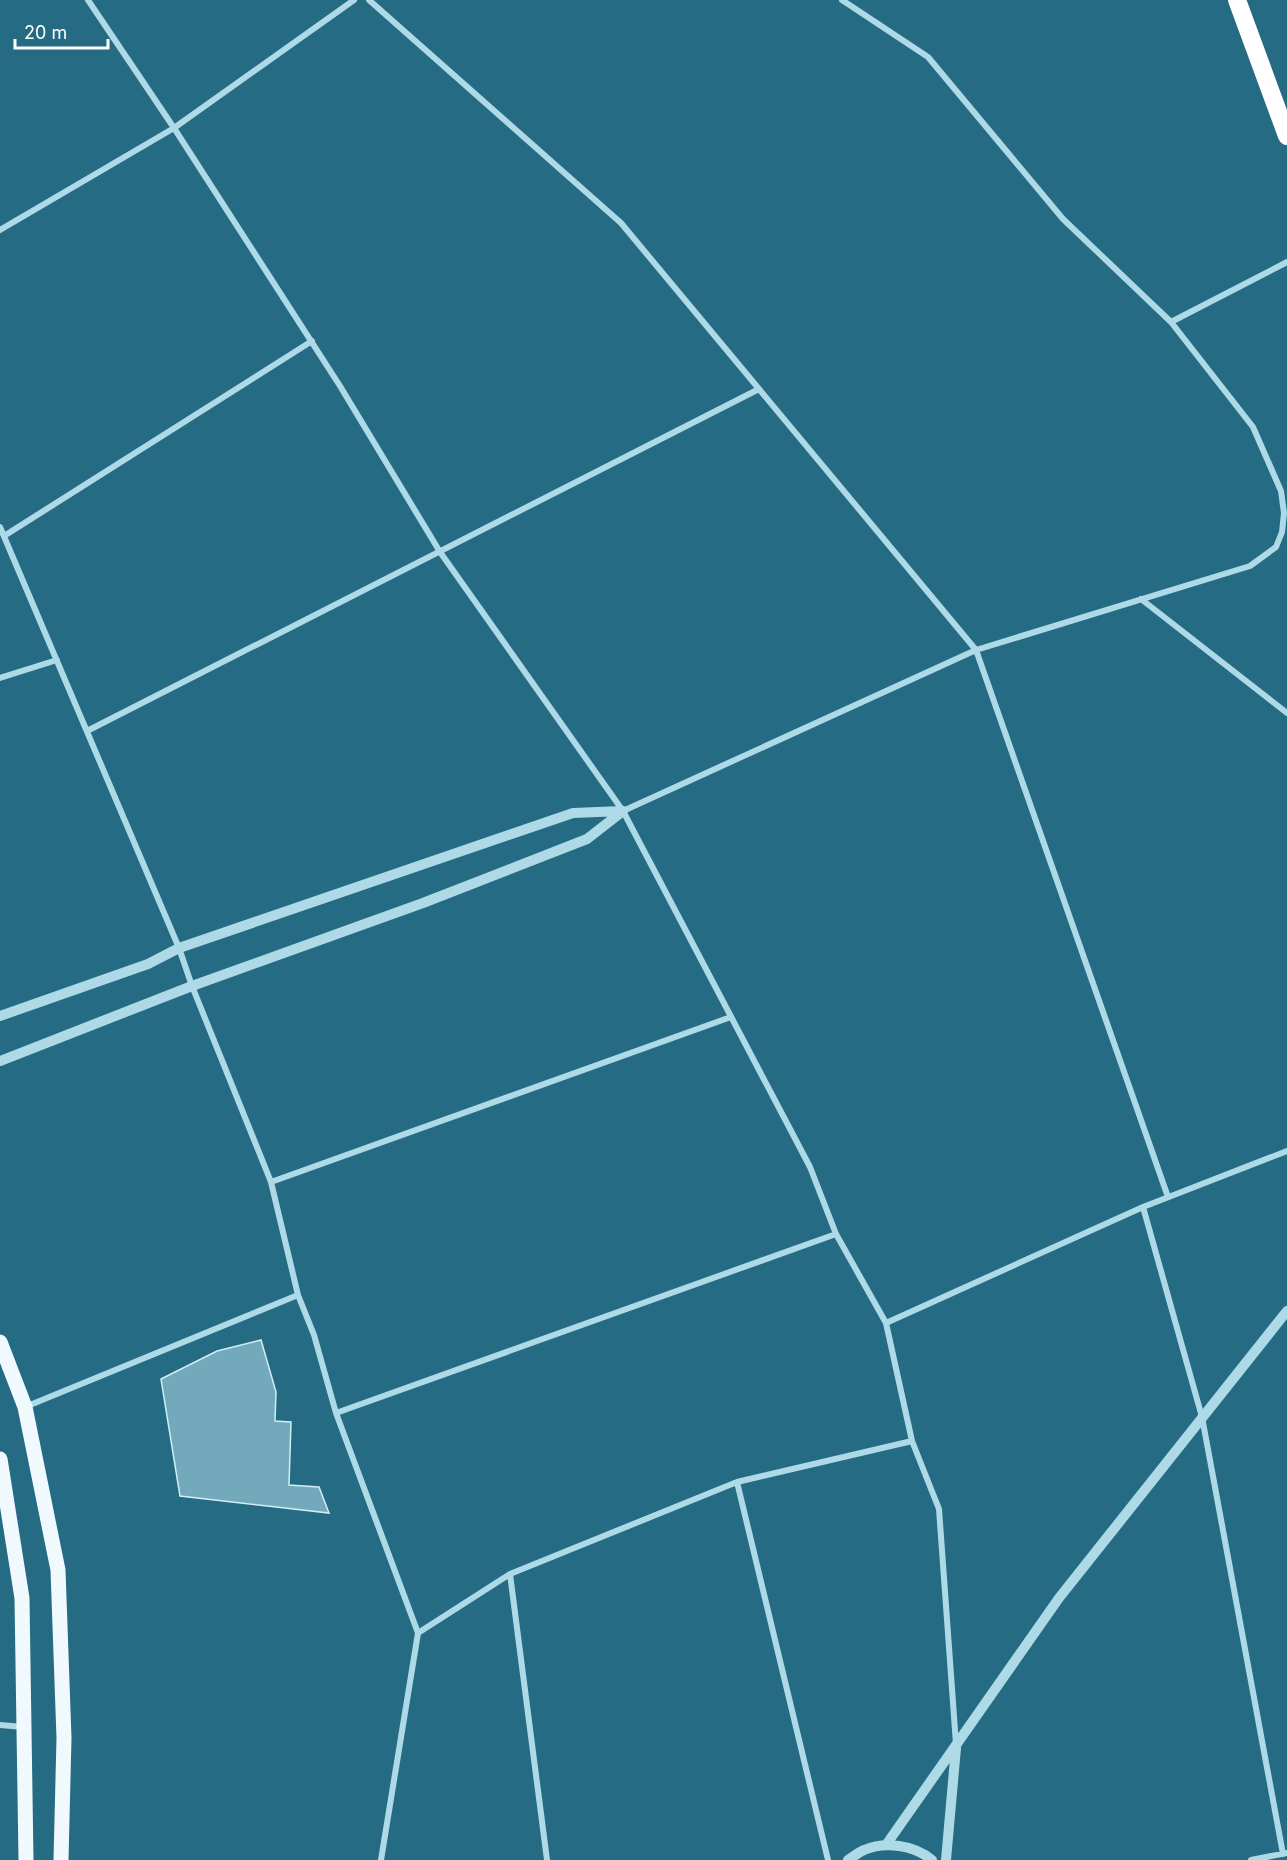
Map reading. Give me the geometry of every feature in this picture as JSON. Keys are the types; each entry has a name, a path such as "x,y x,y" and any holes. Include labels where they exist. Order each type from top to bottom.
{"highway":[{"path":"1237,0 1287,136"}],"main road":[{"path":"0,1342 25,1407 58,1570 64,1738 61,1860"},
{"path":"0,1459 22,1598 26,1860"}],"street":[{"path":"88,0 312,341 440,552 623,811 810,1167 836,1234 886,1323 912,1441 939,1509 956,1748 946,1860"},
{"path":"0,230 174,128 354,0"},
{"path":"369,0 621,223 976,650 1168,1197"},
{"path":"842,0 928,57 1063,219 1171,322 1253,427 1287,499"},
{"path":"1171,322 1287,262"},
{"path":"4,536 312,341"},
{"path":"87,731 759,389"},
{"path":"0,1061 192,986 423,903 586,839 623,811 976,650 1251,566 1276,547 1282,532 1284,513 1281,490"},
{"path":"0,527 179,948 192,986 271,1182 298,1295 314,1335 336,1413 418,1633 381,1860"},
{"path":"1142,599 1287,713"},
{"path":"0,678 57,660"},
{"path":"0,1016 148,964 179,948 573,813 623,811"},
{"path":"271,1182 731,1017"},
{"path":"886,1323 1143,1207 1287,1151"},
{"path":"1143,1207 1202,1417 1285,1854 1251,1860"},
{"path":"336,1413 836,1234"},
{"path":"25,1407 298,1295"},
{"path":"886,1845 1059,1598 1287,1311"},
{"path":"418,1633 510,1574 737,1482 912,1441"},
{"path":"737,1482 828,1860"},
{"path":"510,1574 548,1860"},
{"path":"0,1725 25,1727"},
{"path":"848,1860 864,1850 886,1845 909,1847 932,1860"}],"building":[{"path":"261,1340 276,1392 275,1421 291,1422 289,1485 319,1487 329,1513 180,1496 161,1379 217,1351"}]}
